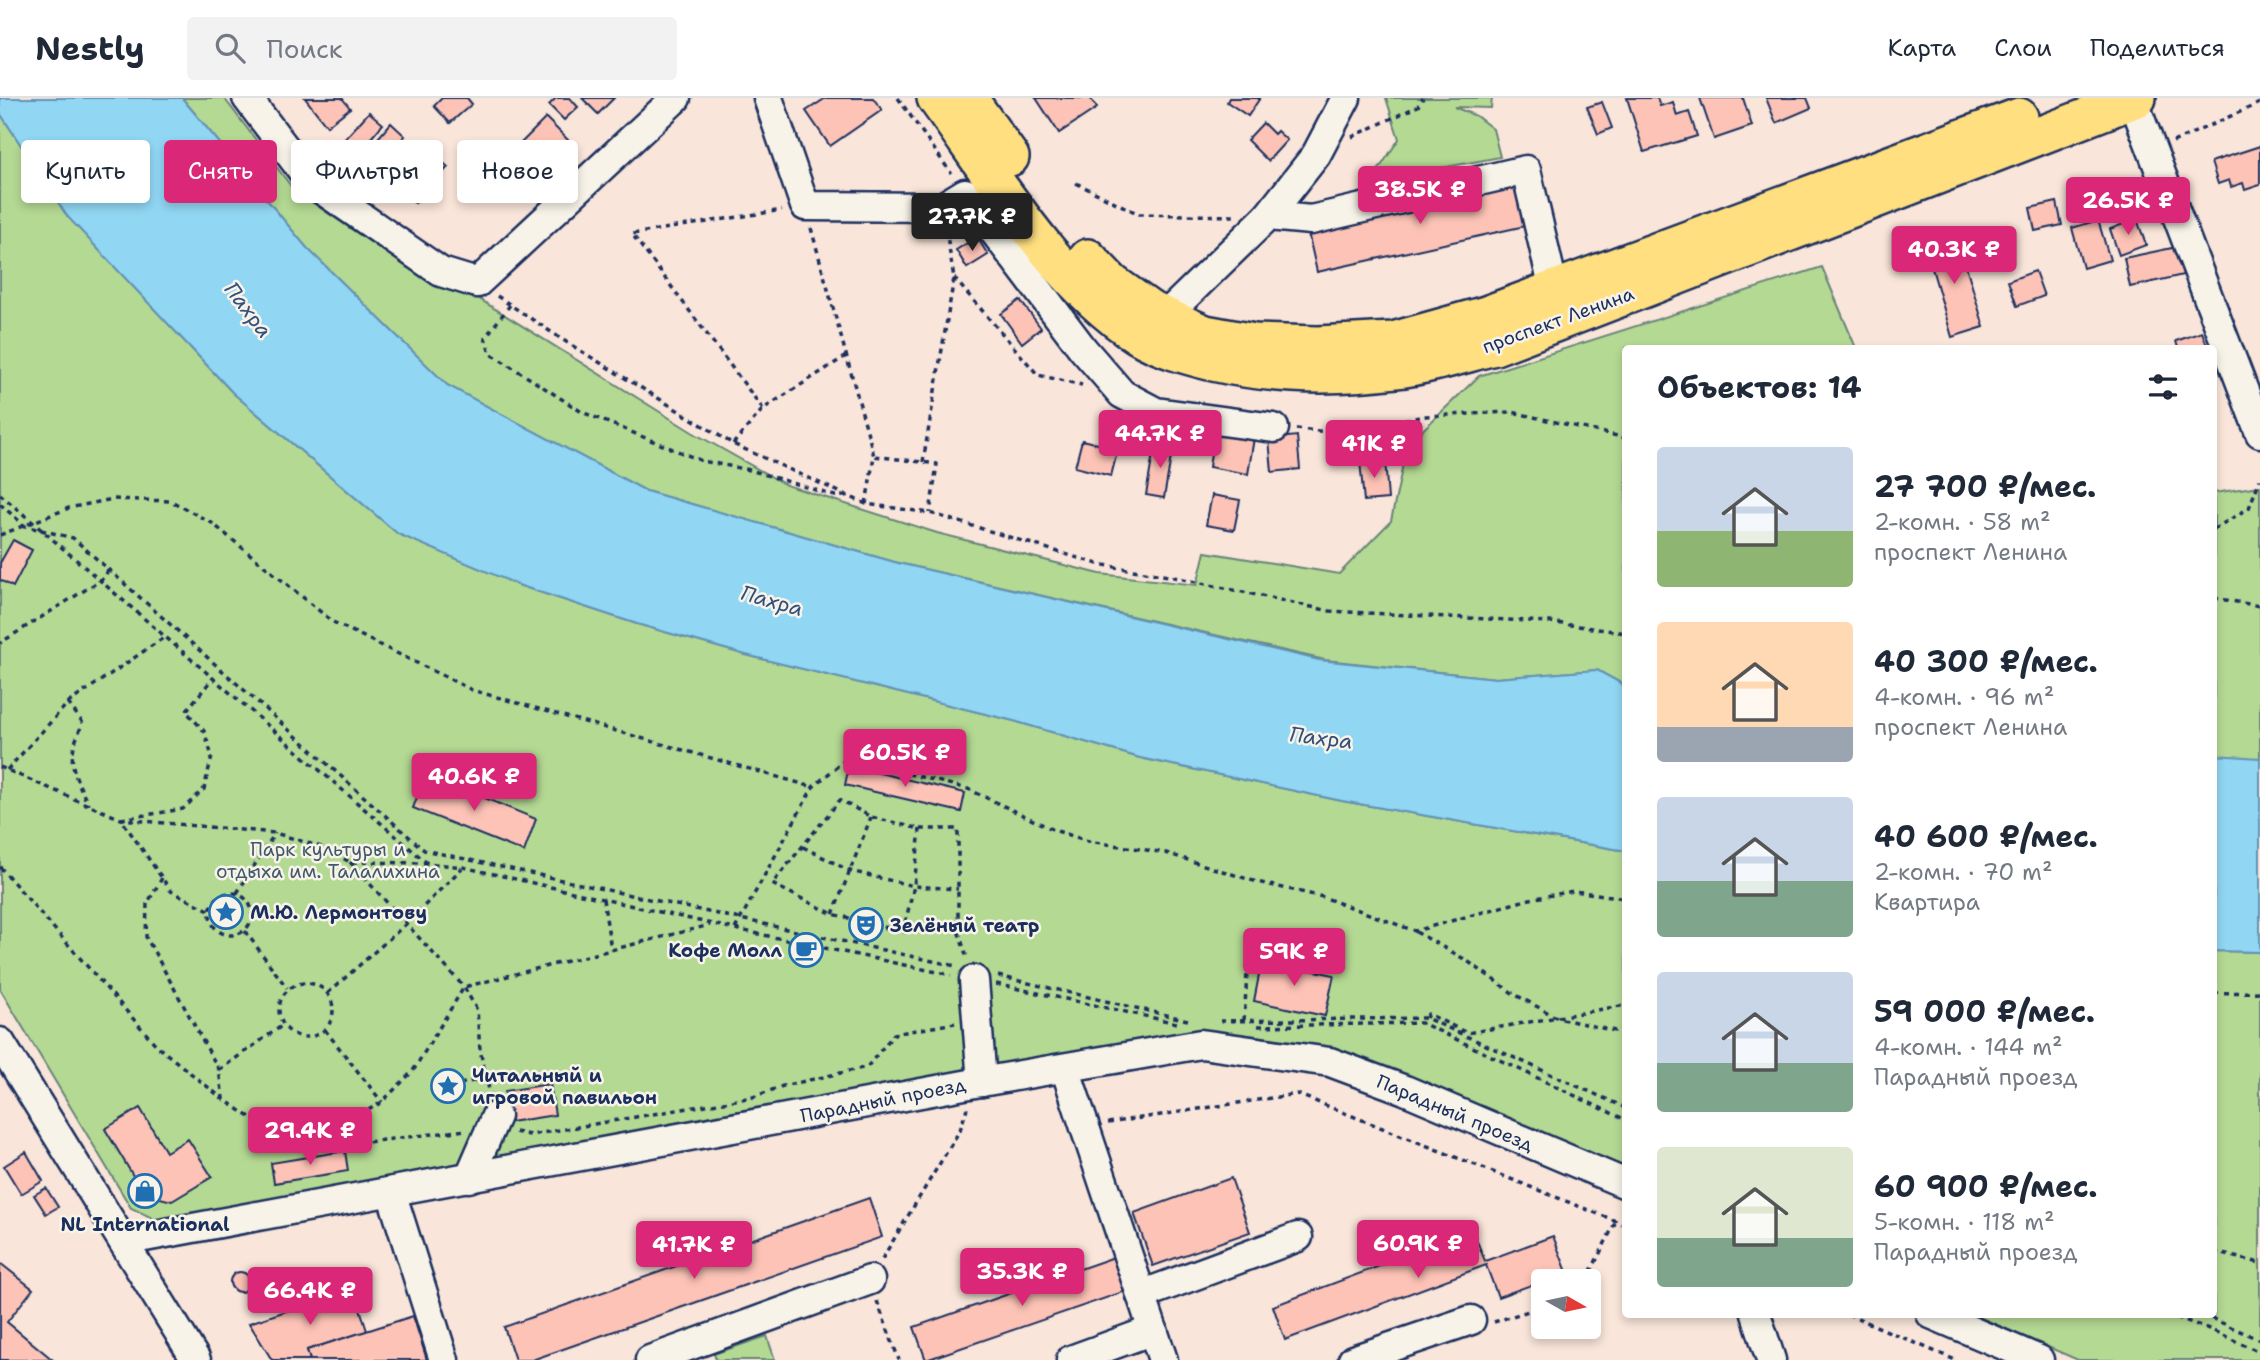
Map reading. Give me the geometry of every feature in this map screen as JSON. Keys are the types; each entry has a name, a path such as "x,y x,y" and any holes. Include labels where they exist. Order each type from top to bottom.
{"main road":[{"name":"проспект Ленина","path":"936,98 1050,255 1102,307 1140,336 1191,356 1243,369 1319,376 1399,369 1495,346 2135,99"},
{"name":"проспект Ленина","path":"968,98 1062,231 1112,283 1164,317 1205,334 1254,343 1318,345 1393,341 1486,314 2069,98"}],"street":[{"path":"247,98 311,182 441,272 477,283 676,98"},
{"path":"768,98 805,206 953,200 1122,394 1156,412 1274,428"},
{"path":"1164,317 1268,216 1316,155 1346,98"},
{"path":"2135,99 2260,433"},
{"path":"1268,216 1311,220 1526,170 1554,289"},
{"path":"973,974 978,1018 979,1082"},
{"name":"Парадный проезд","path":"123,1241 979,1082 1201,1044 1330,1062 1405,1090 1622,1182"},
{"path":"3,1054 196,1360"},
{"path":"1065,1068 1163,1360"},
{"path":"469,1178 493,1122"},
{"path":"391,1192 444,1360"},
{"path":"1141,1295 1298,1237"},
{"path":"650,1360 870,1280"},
{"path":"1757,1318 1771,1360"},
{"path":"1940,1318 2039,1360"},
{"path":"1353,1360 1471,1320"},
{"path":"1071,1360 1153,1330"}],"path":[{"path":"898,98 953,200 954,278 923,463"},
{"path":"1316,155 1418,106 1423,98"},
{"path":"2152,150 2260,103"},
{"path":"1076,183 1139,214 1268,216"},
{"path":"764,409 632,234 805,206 874,456 866,504"},
{"path":"954,278 1038,375 1122,394"},
{"path":"477,283 733,444 866,504 929,513 1098,564 1174,577 1330,611 1550,622 1622,632"},
{"path":"510,305 485,338 490,353 582,412 702,461 750,470 835,496 849,496"},
{"path":"733,444 764,409 847,356"},
{"path":"1274,428 1331,432 1426,416 1512,412 1622,437"},
{"path":"874,456 937,464 929,513"},
{"path":"2217,527 2249,508 2260,480"},
{"path":"0,494 427,863"},
{"path":"0,535 69,508 113,499 171,500 212,523 333,622 472,690 813,787"},
{"path":"0,504 25,526 73,538 424,850 740,919 1195,1027"},
{"path":"0,643 101,580 108,569"},
{"path":"2217,599 2260,606"},
{"path":"7,771 68,703 166,636"},
{"path":"121,819 183,809 204,789 212,756 204,731 186,712 213,677"},
{"path":"68,703 83,723 73,743 71,765 88,805"},
{"path":"735,929 813,787 848,758 968,789 1054,830 1088,841 1166,853 1257,883 1323,897 1415,931 1466,960 1514,994 1558,1018 1622,1030"},
{"path":"0,768 121,819 275,833 321,847 350,862 464,987 477,1010 480,1050 493,1122"},
{"path":"958,930 902,932 833,914 772,884 840,800 871,817 920,829 958,829 958,930 973,974"},
{"path":"833,914 871,817"},
{"path":"121,819 171,891 209,910"},
{"path":"902,932 914,886 920,829"},
{"path":"237,893 275,833"},
{"path":"803,846 849,872 914,886 958,889"},
{"path":"350,862 427,863 463,867 735,929 973,974 1192,1021"},
{"path":"0,867 159,1047 223,1099 256,1121 302,1131 346,1123 382,1102 413,1071 464,987 712,924"},
{"path":"328,993 406,924 463,867"},
{"path":"162,878 147,904 146,937 219,1070 223,1099"},
{"path":"1415,931 1530,899 1574,891 1622,897"},
{"path":"237,893 249,902 253,917 245,931 228,936 213,927 209,910 219,895 237,893"},
{"path":"603,899 612,950"},
{"path":"245,931 288,989"},
{"path":"1244,1023 1248,959"},
{"path":"309,982 328,993 333,1012 331,1022 325,1030 315,1036 303,1037 292,1034 283,1025 278,1006 288,989 298,983 309,982"},
{"path":"2217,993 2260,992"},
{"path":"1461,1041 1466,1035 1622,1006"},
{"path":"1422,1023 1429,1014 1466,1035 1622,1106"},
{"path":"346,1123 367,1142 493,1122 530,1135 753,1097 783,1086 867,1067 894,1034 978,1018"},
{"path":"1219,1024 1426,1018"},
{"path":"1244,1023 1422,1023 1622,1118"},
{"path":"219,1070 283,1025"},
{"path":"325,1030 382,1102"},
{"path":"460,1084 486,1078"},
{"path":"899,1360 870,1280 960,1130 979,1082"},
{"path":"1085,1126 1297,1094 1622,1223"},
{"path":"1592,1269 1616,1221"},
{"path":"2217,1253 2260,1263"},
{"path":"1471,1320 1495,1322 1531,1310"},
{"path":"1857,1318 1955,1360"},
{"path":"2178,1318 2260,1352"},
{"path":"2211,1318 2260,1339"}],"green space":[{"path":"182,98 224,98 256,140 217,140"},
{"path":"1386,98 1492,98 1491,108 1454,107 1476,116 1493,129 1500,157 1371,181 1399,139"},
{"name":"Парк культуры и отдыха им. Талалихина","path":"0,113 21,145 21,203 59,203 67,216 233,393 398,534 521,586 637,624 746,655 1014,721 1140,758 1342,801 1622,850 1622,1171 1329,1050 1193,1035 165,1224 131,1208 0,989"},
{"path":"277,168 291,186 291,203 313,203 422,277 476,297 692,432 786,485 937,533 1100,574 1197,585 1205,552 1339,574 1391,521 1407,445 1479,376 1822,267 1855,345 1622,345 1622,684 1597,670 1496,678 1325,660 898,563 646,491 447,385 307,248 270,203 277,203"},
{"path":"2260,486 2260,759 2217,756 2217,493"},
{"path":"2217,951 2260,952 2260,1360 2078,1360 1981,1318 2217,1318"},
{"path":"767,1336 775,1360 716,1360 714,1354"}],"water":[{"name":"Пахра","path":"0,98 182,98 217,140 164,140 164,203 270,203 307,248 447,385 646,491 898,563 1319,660 1496,678 1597,670 1622,684 1622,850 1342,801 1140,758 1014,721 746,655 637,624 521,586 398,534 233,393 67,216 59,203 150,203 150,140 21,140 21,145 0,113"},
{"path":"2217,755 2260,758 2260,952 2217,951"}],"building":[{"path":"305,98 342,98 350,108 327,126"},
{"path":"442,98 467,98 472,104 450,123 434,106"},
{"path":"556,98 570,98 578,107 564,120 549,105"},
{"path":"582,98 614,98 598,114"},
{"path":"826,98 873,98 882,110 830,146 806,111"},
{"path":"1036,98 1090,98 1097,108 1059,133"},
{"path":"1229,98 1260,98 1248,116 1227,102"},
{"path":"1627,98 1657,98 1660,106 1673,102 1677,116 1689,112 1697,136 1644,152"},
{"path":"1700,98 1743,98 1752,126 1714,139"},
{"path":"1766,98 1807,98 1811,108 1776,123"},
{"path":"1602,102 1612,128 1598,134 1587,107"},
{"path":"369,112 383,124 369,140 344,140"},
{"path":"546,118 568,140 524,140"},
{"path":"391,123 405,136 401,140 376,140"},
{"path":"1263,123 1274,134 1277,131 1287,140 1268,161 1247,140"},
{"path":"2260,146 2260,185 2245,190 2243,183 2231,187 2229,180 2218,184 2211,162"},
{"path":"2142,178 2154,203 2133,213 2121,189"},
{"path":"1524,180 1534,224 1317,272 1307,228"},
{"path":"2057,202 2062,225 2035,231 2030,208"},
{"path":"2137,219 2146,245 2119,255 2110,229"},
{"path":"2098,220 2110,260 2083,268 2072,228"},
{"path":"1957,235 1984,327 1952,337 1925,244"},
{"path":"977,237 988,255 967,268 956,250"},
{"path":"2177,247 2183,275 2130,287 2124,258"},
{"path":"2035,271 2044,296 2017,306 2008,281"},
{"path":"1020,300 1041,328 1022,343 1001,314"},
{"path":"2202,332 2207,345 2177,345 2176,341"},
{"path":"1214,432 1254,438 1248,474 1209,467"},
{"path":"1297,436 1300,469 1272,472 1269,439"},
{"path":"1082,440 1118,449 1111,476 1075,467"},
{"path":"1155,442 1173,445 1164,498 1146,495"},
{"path":"1385,459 1388,499 1364,501 1360,461"},
{"path":"1212,495 1240,500 1234,530 1206,525"},
{"path":"13,540 32,550 13,587 0,580 0,563"},
{"path":"849,766 965,793 961,812 845,785"},
{"path":"426,774 536,819 524,852 413,808"},
{"path":"1262,960 1334,975 1325,1016 1254,1001"},
{"path":"550,1084 555,1115 510,1122 505,1091"},
{"path":"140,1108 166,1152 188,1139 212,1177 172,1201 144,1194 105,1129"},
{"path":"345,1151 348,1171 274,1183 271,1163"},
{"path":"26,1152 43,1181 21,1194 4,1166"},
{"path":"1231,1178 1250,1232 1153,1266 1134,1213"},
{"path":"46,1188 58,1207 46,1214 34,1195"},
{"path":"869,1198 882,1237 532,1360 515,1360 504,1327"},
{"path":"1473,1231 1485,1261 1553,1236 1566,1269 1531,1269 1531,1285 1498,1297 1486,1265 1285,1340 1273,1306"},
{"path":"1117,1256 1129,1290 926,1360 914,1327"},
{"path":"0,1263 33,1289 7,1322 53,1360 0,1360"},
{"path":"240,1272 247,1275 250,1282 247,1289 240,1292 233,1289 230,1282 233,1275"},
{"path":"354,1289 367,1331 307,1350 310,1360 272,1360 249,1323"},
{"path":"413,1316 427,1360 310,1360 307,1350"}],"place":[{"name":"М.Ю. Лермонтову","path":"226,912"},
{"name":"Зелёный театр","path":"866,925"},
{"name":"Кофе Молл","path":"806,950"},
{"name":"Читальный и игровой павильон","path":"448,1086"},
{"name":"NL International","path":"145,1191"}]}
